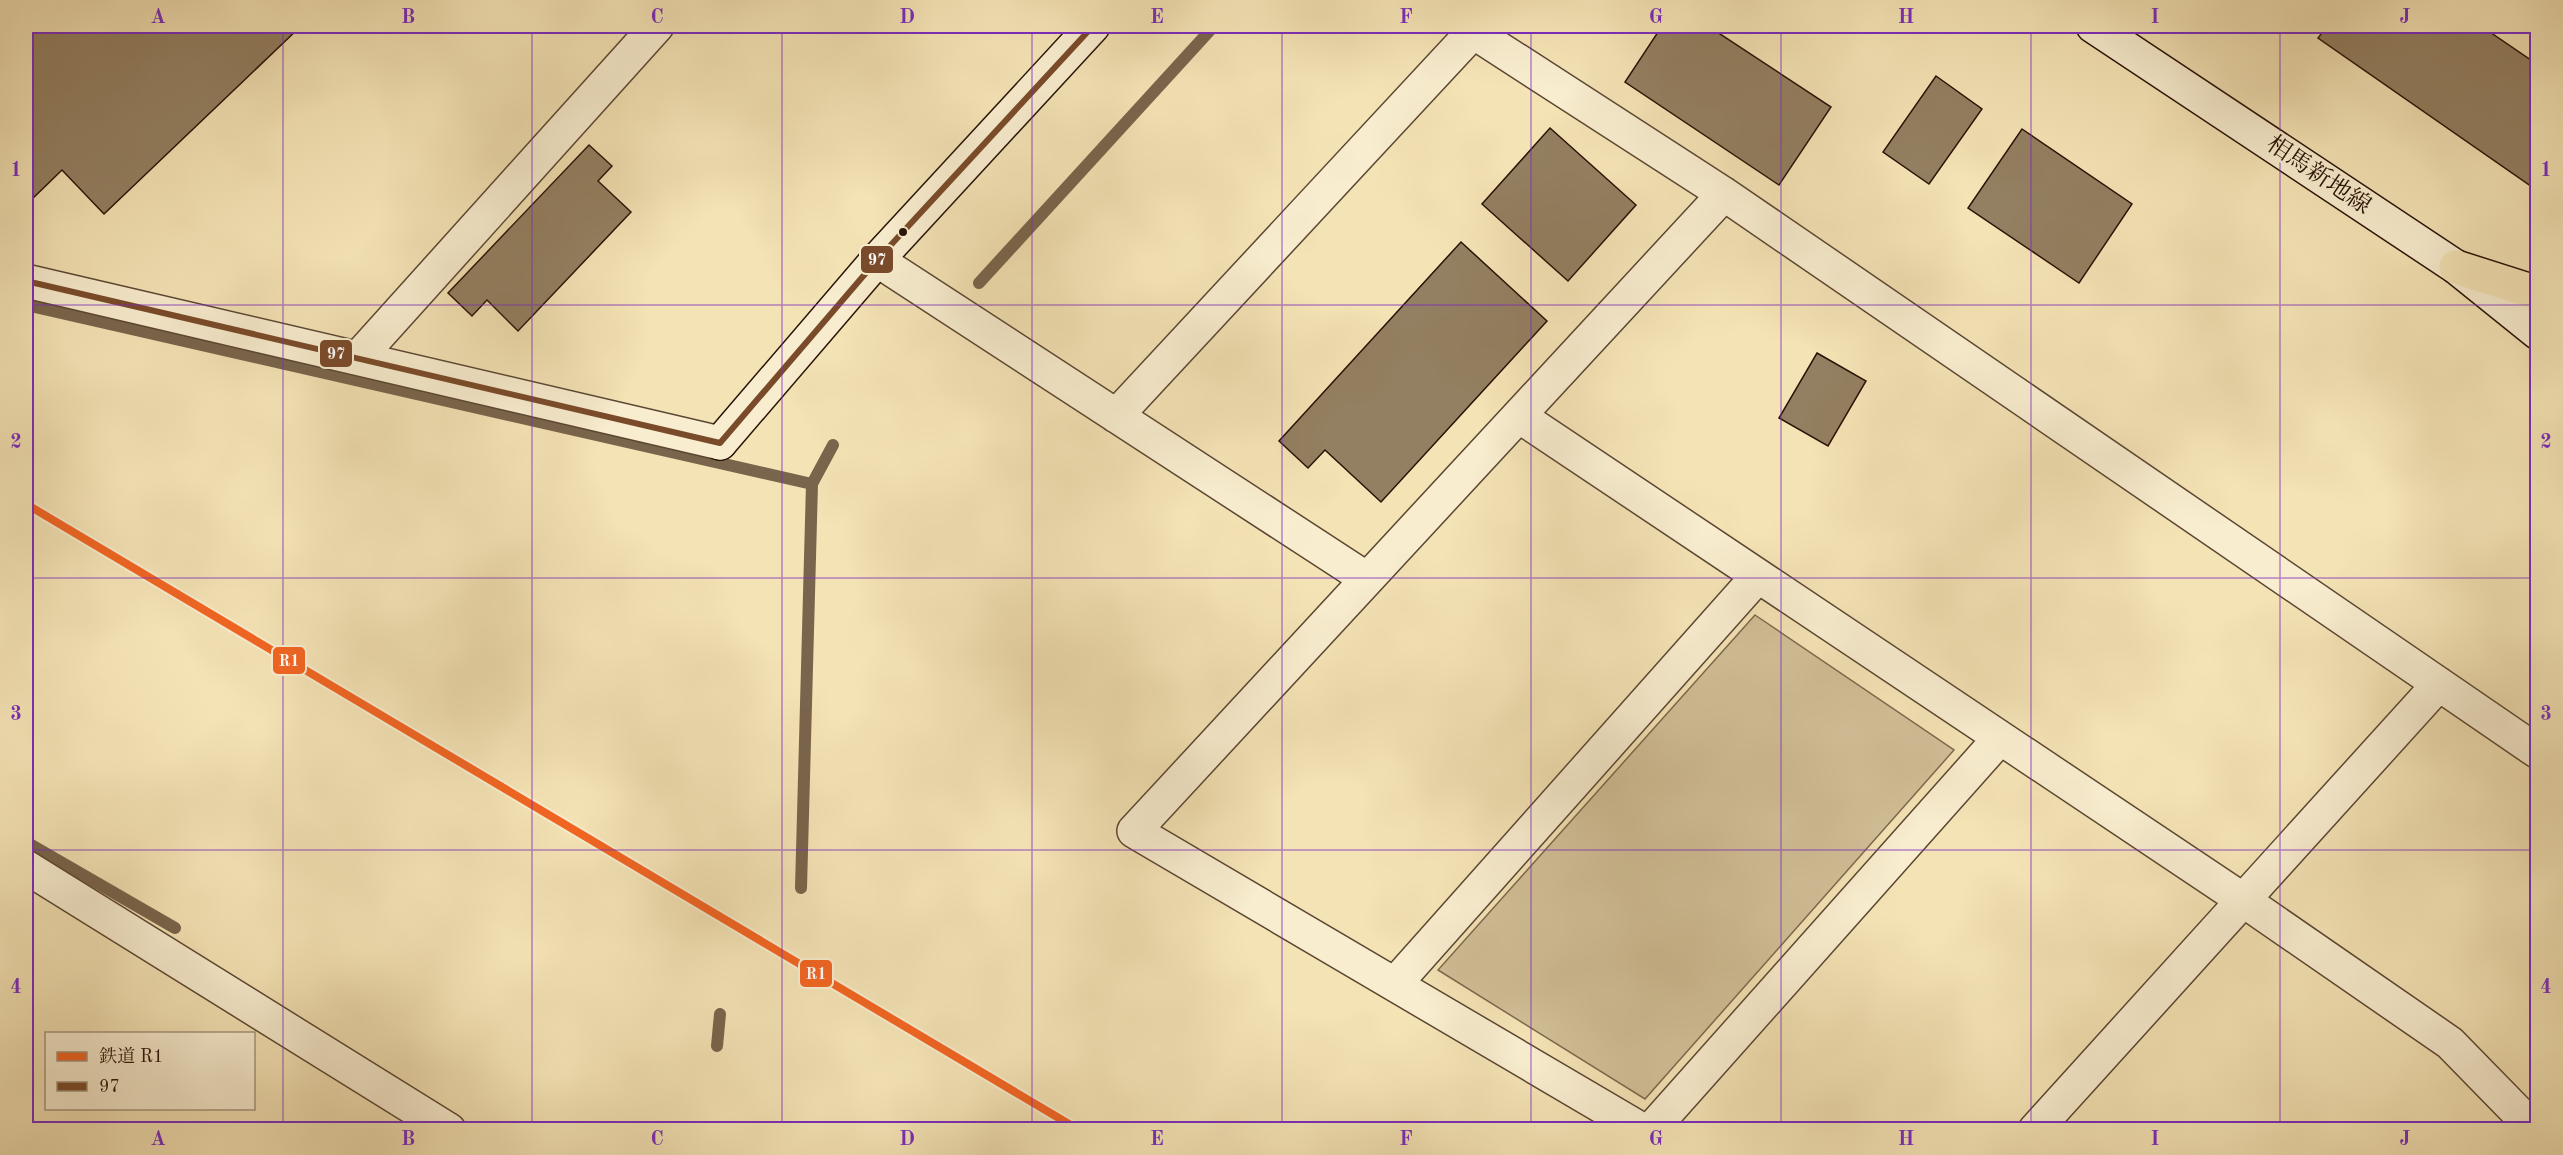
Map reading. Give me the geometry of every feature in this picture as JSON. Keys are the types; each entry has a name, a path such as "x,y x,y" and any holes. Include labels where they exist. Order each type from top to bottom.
{"main road":[{"path":"2456,267 2538,293"}],"street":[{"path":"358,358 657,26"},
{"path":"26,281 720,443 877,260 1092,26"},
{"name":"相馬新地線","path":"2093,26 2456,267 2538,333"},
{"path":"1116,416 1468,29 1724,194 2538,752"},
{"path":"1642,1130 1134,831 1724,194"},
{"path":"877,260 1367,579"},
{"path":"1519,416 2243,900 2450,1043 2535,1130"},
{"path":"1395,984 1758,576"},
{"path":"2042,1127 2243,900 2439,684"},
{"path":"1651,1130 2000,738"},
{"path":"26,867 448,1130"}],"shaded area":[{"path":"1755,615 1954,750 1645,1099 1438,970"}],"building":[{"path":"26,26 301,26 104,214 62,170 30,201 26,195"},
{"path":"1662,26 1708,26 1831,107 1779,185 1625,82"},
{"path":"2327,26 2481,26 2538,65 2538,191 2318,38"},
{"path":"1936,76 1982,109 1929,184 1883,152"},
{"path":"1550,128 1636,205 1568,281 1482,204"},
{"path":"2022,129 2132,204 2079,283 1968,208"},
{"path":"589,145 612,166 598,181 631,212 518,331 487,300 472,316 448,293"},
{"path":"1461,242 1547,321 1381,502 1325,450 1308,468 1279,441"},
{"path":"1817,353 1866,381 1828,446 1779,418"}],"waterway":[{"path":"979,283 1214,26"},
{"path":"26,305 812,484"},
{"path":"801,888 812,484 833,445"},
{"path":"26,842 175,928"},
{"path":"717,1046 720,1014"}],"rail line":[{"name":"R1","path":"26,504 1079,1130"}],"transit line":[{"name":"97","path":"26,281 720,443 877,260 1093,26"}]}
